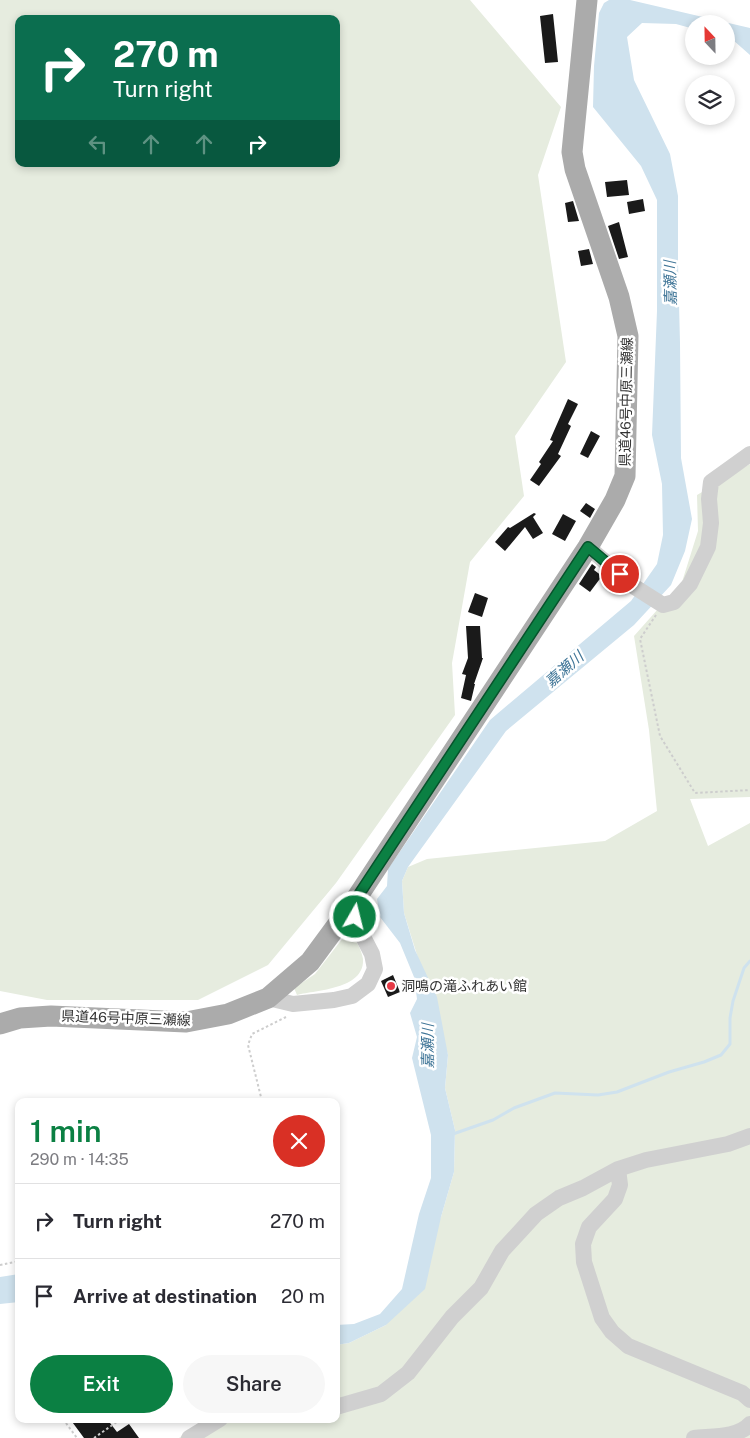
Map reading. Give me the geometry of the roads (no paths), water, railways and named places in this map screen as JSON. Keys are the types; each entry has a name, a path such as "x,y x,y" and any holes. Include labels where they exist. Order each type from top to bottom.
{"main road":[{"name":"県道46号中原三瀬線","path":"0,1024 20,1018 51,1016 186,1022 228,1014 268,998 310,962 352,905 588,547 615,500 625,476 628,336 619,297 575,169 572,152 588,0"}],"street":[{"path":"588,547 633,586 663,605 674,602 690,584 708,547 711,523 709,499 711,482 749,453"},
{"path":"268,998 293,1004 334,1000 352,996 368,984 375,969 372,954 359,929 352,905"},
{"path":"340,1406 381,1394 408,1373 452,1317 481,1288 502,1251 536,1214 559,1198 583,1188 618,1169 646,1160 728,1144 750,1136"},
{"path":"618,1169 620,1185 614,1199 589,1227 582,1244 584,1262 602,1318 612,1332 628,1346 742,1393 750,1400"},
{"path":"188,1438 213,1423"},
{"path":"694,1438 734,1433 750,1424"}],"water":[{"name":"嘉瀬川","path":"609,0 630,0 694,15 685,15 685,26 676,24 642,23 627,37 634,80 670,154 678,196 681,458 692,519 685,551 671,585 634,625 506,731 408,867 402,881 404,913 415,950 437,997 448,1055 445,1088 455,1130 454,1172 441,1217 425,1289 386,1325 349,1343 340,1344 340,1325 354,1324 380,1314 402,1289 419,1214 431,1178 431,1135 412,1058 417,1037 410,1013 417,999 414,977 400,943 380,917 377,899 387,886 388,869 490,720 631,601 657,564 663,535 662,484 652,435 657,311 657,200 641,166 593,107 594,66 599,13 604,3"},
{"path":"735,24 750,28 750,55 735,42"},
{"path":"15,1275 15,1302 0,1304 0,1277"}],"waterway":[{"path":"453,1134 493,1120 514,1108 555,1093 598,1095 617,1092 721,1055 730,1044 730,1018 733,1001 744,968 750,961"}],"place":[{"name":"洞鳴の滝ふれあい館","path":"391,986"}]}
